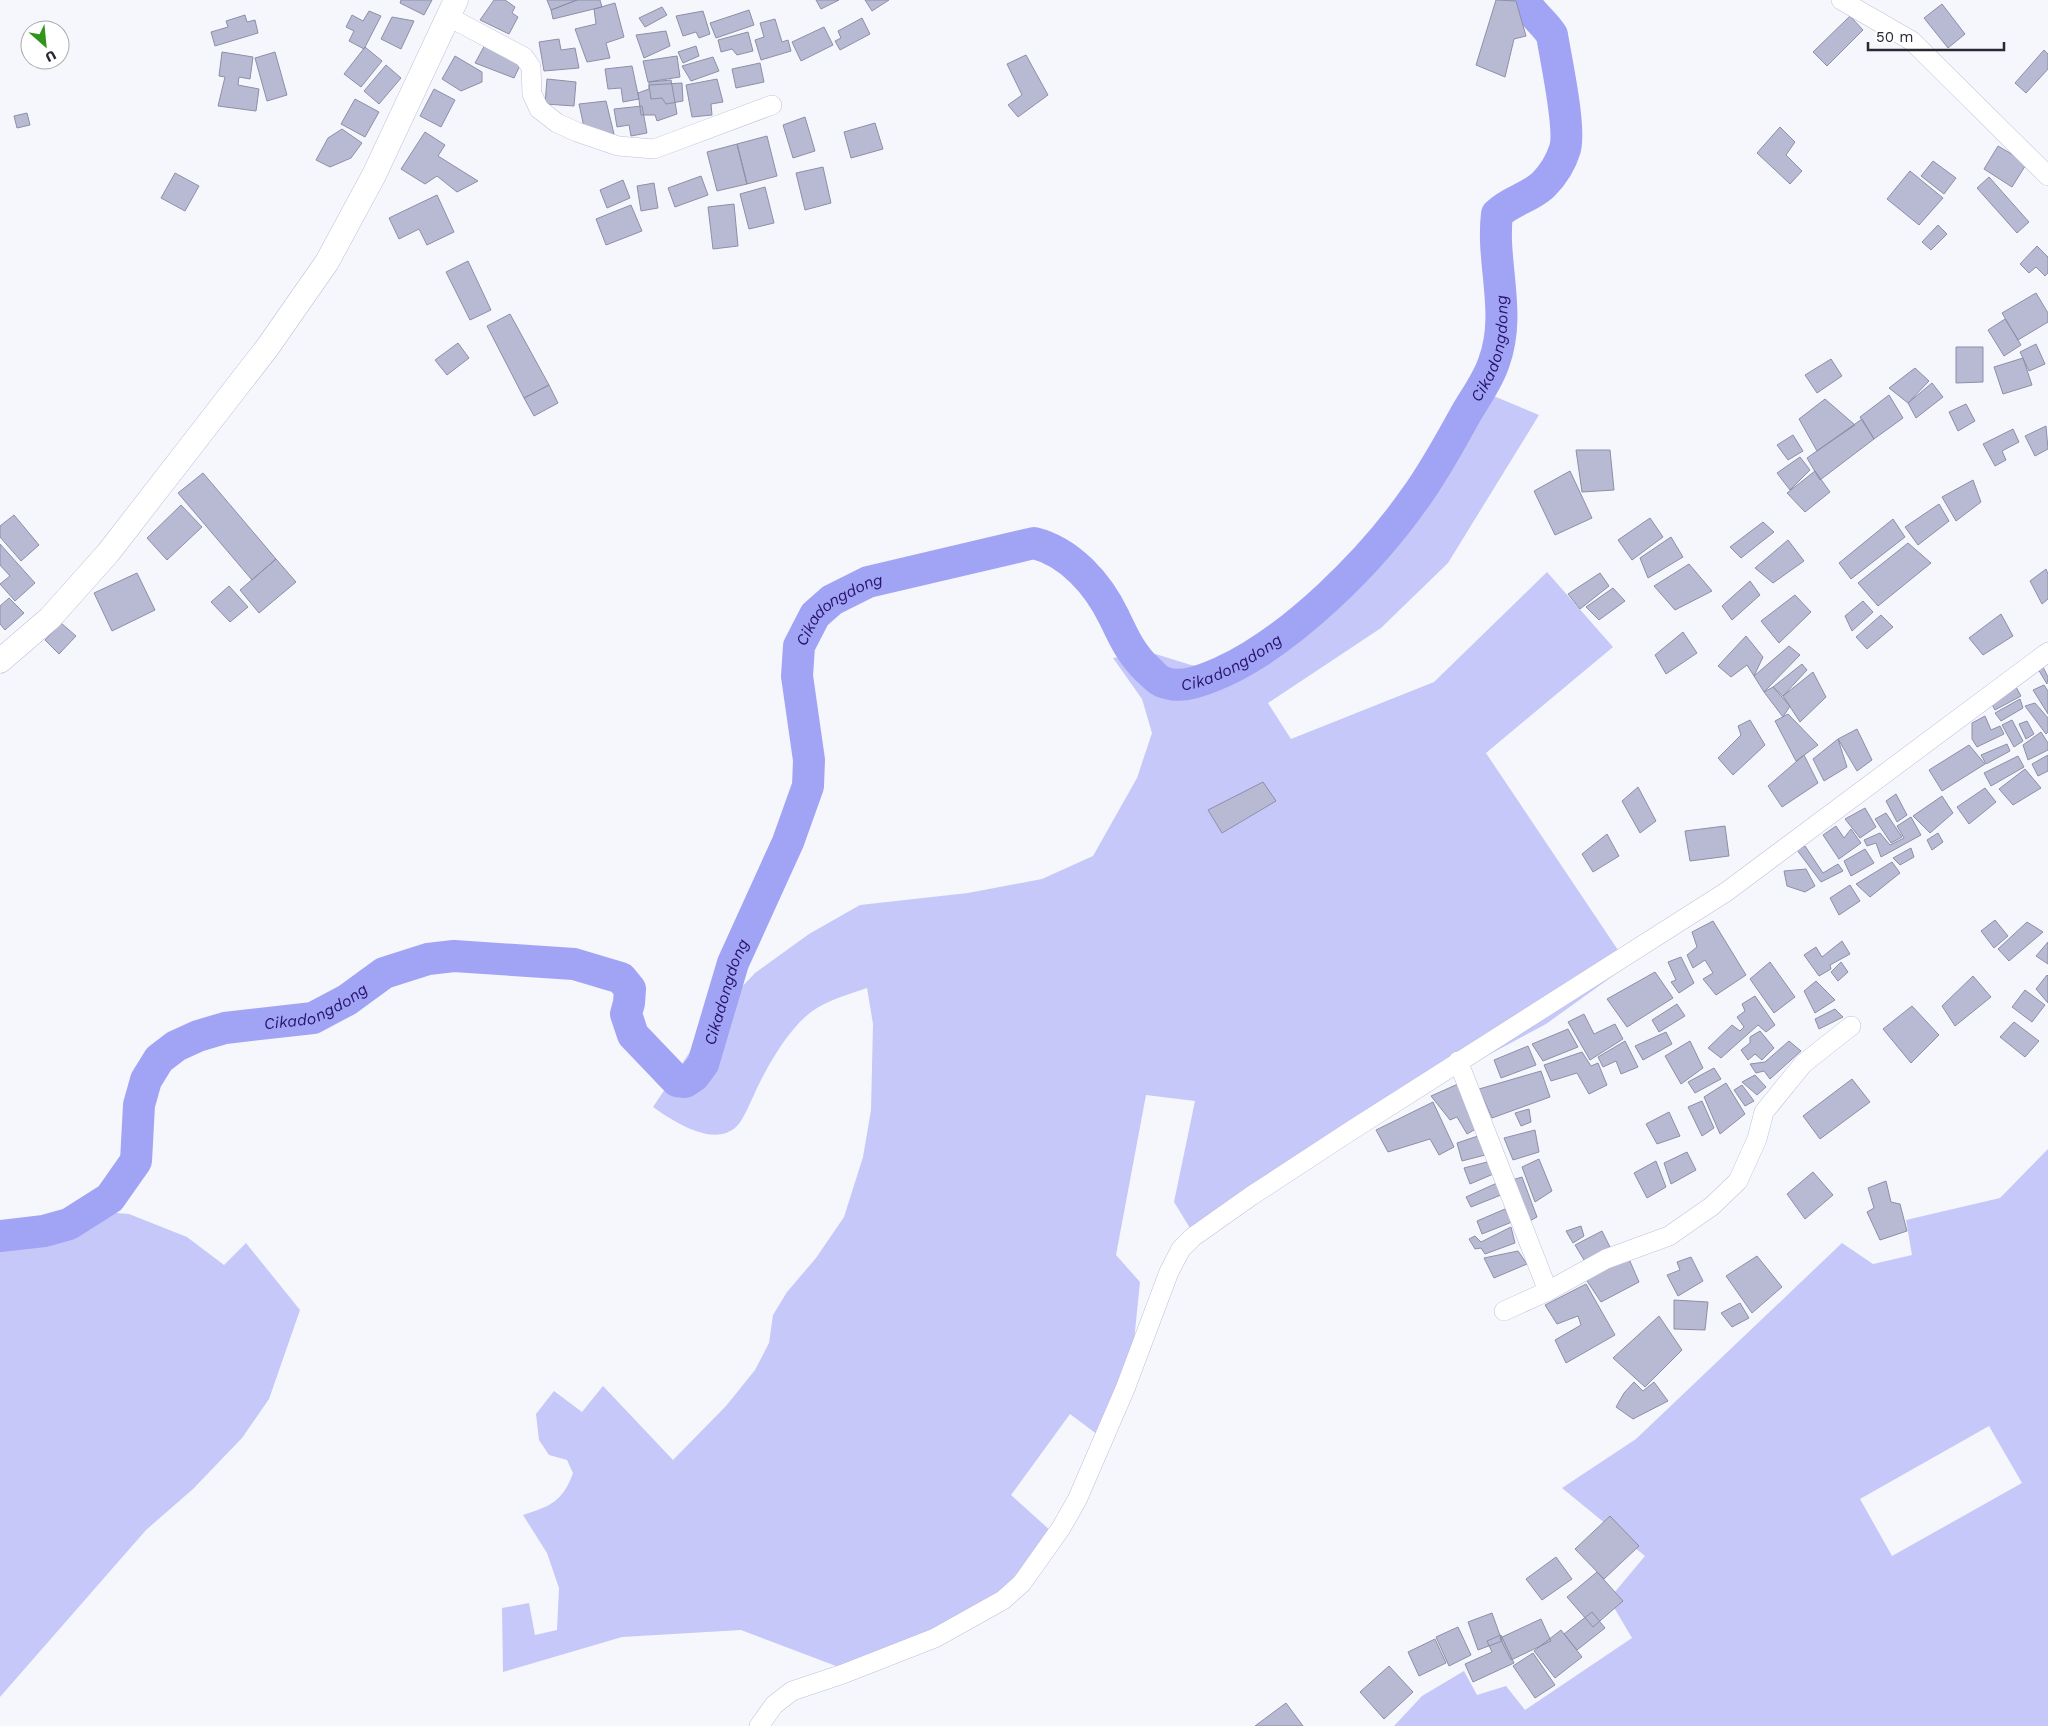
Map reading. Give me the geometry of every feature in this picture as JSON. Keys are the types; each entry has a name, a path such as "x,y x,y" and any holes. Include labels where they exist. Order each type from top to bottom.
{"street":[{"path":"1841,0 1912,41 2048,176"},
{"path":"0,661 50,618 108,553 261,355 300,301 327,262 374,175 452,9 524,57 531,67 532,94 539,109 558,123 603,142 654,150 772,105"},
{"path":"759,1726 774,1705 792,1691 843,1674 935,1638 1003,1600 1013,1591 1035,1566 1077,1500 1125,1389 1165,1281 1181,1249 1193,1238 1251,1196 1458,1061 1726,892 2048,652"},
{"path":"1504,1311 1548,1291 1606,1259 1669,1236 1712,1206 1738,1181 1758,1139 1764,1112 1802,1064 1851,1026"},
{"path":"1458,1061 1548,1291"}],"shaded area":[{"path":"1484,392 1539,415 1448,563 1381,628 1268,703 1291,739 1434,682 1547,572 1613,647 1486,753 1628,965 1546,1024 1440,1081 1193,1233 1174,1202 1195,1101 1146,1095 1116,1255 1140,1282 1133,1351 1102,1438 1070,1414 1011,1495 1052,1532 990,1605 929,1646 836,1666 741,1630 622,1637 503,1672 502,1608 529,1603 535,1635 557,1630 559,1588 547,1553 523,1515 541,1509 555,1501 565,1490 573,1473 567,1460 549,1455 539,1440 536,1414 554,1391 582,1412 603,1386 673,1460 726,1406 755,1370 769,1343 773,1315 787,1292 816,1258 844,1217 863,1157 871,1110 873,1024 867,988 842,996 817,1008 799,1023 776,1054 739,1124 727,1133 716,1135 693,1130 653,1107 712,1019 755,973 809,934 860,905 968,893 1042,879 1093,856 1137,778 1152,733 1142,699 1113,658 1149,652 1191,665 1219,669 1264,639 1335,570 1426,472"},
{"path":"2048,1149 2048,1726 1394,1726 1422,1696 1464,1671 1477,1695 1506,1686 1525,1710 1632,1638 1609,1599 1645,1556 1562,1488 1636,1439 1842,1243 1873,1264 1912,1255 1906,1220 2000,1198","holes":["1989,1426 2022,1483 1892,1556 1860,1499"]},
{"path":"104,1212 129,1214 187,1237 224,1265 246,1243 300,1310 269,1399 242,1438 193,1489 146,1530 0,1697 0,1227 6,1224"}],"building":[{"path":"401,0 432,0 424,15 400,3"},
{"path":"494,0 505,0 515,7 512,13 518,17 509,34 480,20"},
{"path":"547,0 577,0 551,10"},
{"path":"577,0 600,0 602,7 553,19 551,10"},
{"path":"816,0 839,0 821,9"},
{"path":"865,0 889,0 872,11"},
{"path":"1496,0 1516,1 1526,36 1514,39 1505,77 1476,65"},
{"path":"615,3 624,37 606,43 610,58 587,62 575,29 596,24 594,9"},
{"path":"1942,4 1965,34 1948,48 1924,18"},
{"path":"662,7 667,15 645,27 639,18"},
{"path":"749,10 754,25 716,38 710,23"},
{"path":"369,11 381,16 364,49 349,41 354,31 346,27 352,15 363,21"},
{"path":"703,11 710,34 699,38 696,32 683,36 676,16"},
{"path":"245,15 247,22 255,20 258,33 215,46 211,32 228,27 226,21"},
{"path":"1850,16 1863,30 1827,66 1813,52"},
{"path":"392,17 414,21 401,49 381,39"},
{"path":"862,18 870,34 840,50 835,41 841,38 838,31"},
{"path":"775,19 782,42 788,40 791,51 761,60 755,40 764,37 760,23"},
{"path":"824,27 833,45 801,61 792,42"},
{"path":"666,31 670,46 644,58 636,35"},
{"path":"748,32 753,51 737,55 732,49 721,52 718,40"},
{"path":"559,39 561,50 575,48 579,68 544,71 539,42"},
{"path":"487,41 524,57 514,78 475,63"},
{"path":"696,46 699,56 683,63 678,52"},
{"path":"365,47 382,61 361,87 344,74"},
{"path":"2044,50 2048,54 2048,69 2026,93 2015,83"},
{"path":"222,52 253,57 250,79 239,77 238,85 259,89 256,111 218,106 225,77 219,76"},
{"path":"275,52 287,95 267,101 255,58"},
{"path":"1026,55 1048,95 1018,117 1008,105 1022,95 1007,64"},
{"path":"455,56 482,72 482,82 461,91 442,79"},
{"path":"677,56 680,77 648,82 643,61"},
{"path":"713,57 719,71 691,81 682,66"},
{"path":"760,63 764,82 736,88 732,69"},
{"path":"386,65 401,78 379,104 364,91"},
{"path":"632,66 639,99 623,102 621,88 608,89 605,69"},
{"path":"547,79 576,82 574,106 545,104"},
{"path":"717,79 723,102 711,104 712,115 692,117 686,85"},
{"path":"671,80 677,114 657,121 655,115 641,115 638,93 649,89 649,82"},
{"path":"682,83 683,101 666,104 662,98 651,99 649,85"},
{"path":"434,89 455,100 441,127 420,116"},
{"path":"355,99 379,112 365,137 341,124"},
{"path":"606,101 614,134 584,127 579,104"},
{"path":"642,106 647,133 631,136 629,125 617,127 614,109"},
{"path":"27,113 30,125 17,128 14,116"},
{"path":"805,117 815,151 793,158 783,125"},
{"path":"875,123 883,149 851,158 844,132"},
{"path":"1780,127 1795,142 1786,155 1802,171 1790,184 1757,153"},
{"path":"342,129 362,143 351,158 330,167 316,160 328,138"},
{"path":"425,132 445,145 438,156 478,181 457,192 437,176 425,184 401,169"},
{"path":"767,136 777,176 747,184 737,144"},
{"path":"737,144 747,184 717,191 707,152"},
{"path":"1998,146 2027,163 2012,187 1984,169"},
{"path":"1933,161 1956,178 1944,194 1921,176"},
{"path":"823,167 831,203 805,210 796,173"},
{"path":"1910,171 1943,198 1919,225 1887,199"},
{"path":"175,173 199,186 185,211 161,198"},
{"path":"701,176 708,195 675,207 668,188"},
{"path":"1989,177 2029,222 2017,233 1977,188"},
{"path":"623,180 630,198 607,208 600,190"},
{"path":"654,183 658,208 641,211 637,186"},
{"path":"765,187 774,223 749,229 740,194"},
{"path":"437,195 454,232 427,245 419,229 399,239 389,218"},
{"path":"734,204 738,246 713,249 708,207"},
{"path":"631,205 642,231 606,245 596,219"},
{"path":"1938,225 1947,234 1931,250 1922,242"},
{"path":"2037,246 2048,257 2048,273 2045,276 2036,267 2029,273 2020,264"},
{"path":"468,261 491,310 470,320 446,272"},
{"path":"2036,293 2048,313 2048,322 2018,340 2002,313"},
{"path":"510,314 549,385 524,398 487,326"},
{"path":"2005,319 2021,345 2004,356 1988,330"},
{"path":"458,343 469,358 447,375 435,360"},
{"path":"2036,344 2045,364 2029,371 2020,352"},
{"path":"1956,347 1983,347 1983,382 1956,383"},
{"path":"2023,358 2032,385 2003,394 1994,367"},
{"path":"1831,359 1842,376 1817,393 1805,375"},
{"path":"1915,368 1929,381 1908,403 1889,388"},
{"path":"1932,383 1943,397 1916,418 1908,403"},
{"path":"549,385 558,403 534,416 524,398"},
{"path":"1889,395 1903,418 1874,439 1860,417"},
{"path":"1825,399 1855,425 1817,451 1799,419"},
{"path":"1966,404 1975,421 1958,431 1949,412"},
{"path":"1862,419 1874,439 1820,480 1807,458"},
{"path":"2046,426 2048,449 2035,456 2025,436"},
{"path":"2013,429 2019,442 2002,451 2006,460 1995,466 1983,444"},
{"path":"1793,435 1803,451 1788,460 1777,445"},
{"path":"1576,450 1610,450 1614,490 1582,492"},
{"path":"1800,457 1810,470 1790,490 1777,473"},
{"path":"1570,471 1592,518 1555,535 1534,491"},
{"path":"1815,471 1830,492 1805,512 1787,493"},
{"path":"203,473 276,559 252,580 178,493"},
{"path":"1973,480 1981,502 1956,521 1942,497"},
{"path":"1939,504 1949,521 1918,545 1905,527"},
{"path":"181,505 202,527 167,560 147,538"},
{"path":"14,515 39,545 21,561 0,537 0,526"},
{"path":"1650,518 1663,537 1632,560 1618,540"},
{"path":"1893,519 1905,537 1851,579 1839,563"},
{"path":"1763,522 1774,532 1741,558 1730,547"},
{"path":"1671,537 1683,557 1648,578 1640,558"},
{"path":"1788,540 1804,561 1773,583 1755,568"},
{"path":"1908,543 1931,563 1878,606 1858,583"},
{"path":"0,544 35,583 15,601 0,584 10,576 0,565"},
{"path":"276,559 296,582 259,613 240,590"},
{"path":"1689,564 1712,591 1675,610 1654,586"},
{"path":"2046,569 2048,574 2048,599 2042,604 2030,581"},
{"path":"137,573 155,610 112,631 94,593"},
{"path":"1600,573 1609,586 1580,609 1568,594"},
{"path":"1750,581 1760,595 1732,620 1722,606"},
{"path":"229,586 248,607 230,622 211,602"},
{"path":"1613,588 1625,601 1599,620 1586,607"},
{"path":"1795,595 1811,612 1779,643 1761,621"},
{"path":"9,598 24,613 5,630 0,624 0,606"},
{"path":"1863,601 1873,612 1852,631 1845,616"},
{"path":"2001,614 2013,636 1983,655 1969,638"},
{"path":"1881,615 1893,627 1867,649 1856,637"},
{"path":"61,623 76,636 59,654 45,640"},
{"path":"1683,632 1697,653 1666,674 1655,655"},
{"path":"1746,636 1763,657 1754,676 1747,665 1731,677 1718,666"},
{"path":"1789,646 1800,655 1764,692 1754,676"},
{"path":"1802,664 1807,670 1783,696 1773,687"},
{"path":"2042,665 2048,677 2047,684 2038,669"},
{"path":"1813,672 1826,697 1800,722 1783,696"},
{"path":"2044,685 2048,691 2048,714 2033,690"},
{"path":"1773,687 1790,706 1783,717 1764,692"},
{"path":"2016,687 2021,696 1995,710 1990,701"},
{"path":"2020,699 2023,708 2001,721 1995,713"},
{"path":"2035,703 2048,718 2048,732 2046,734 2025,706"},
{"path":"1788,714 1818,745 1796,761 1775,721"},
{"path":"1985,716 1991,730 2000,726 2004,734 1977,747 1972,739 1972,723"},
{"path":"1750,720 1765,745 1733,775 1718,758 1741,735 1738,726"},
{"path":"2012,720 2023,741 2014,747 2002,725"},
{"path":"2027,721 2034,734 2026,739 2019,724"},
{"path":"1857,729 1872,760 1857,771 1838,739"},
{"path":"2041,732 2048,743 2048,750 2028,760 2023,745"},
{"path":"1838,739 1847,767 1824,781 1813,759"},
{"path":"2007,744 2010,751 1986,764 1981,755"},
{"path":"1969,745 1985,764 1942,791 1929,770"},
{"path":"1804,755 1818,783 1782,807 1768,786"},
{"path":"2048,755 2048,771 2038,776 2032,764"},
{"path":"2018,756 2024,767 1991,786 1984,773"},
{"path":"2025,769 2041,788 2013,805 1999,789"},
{"path":"1263,782 1276,801 1222,833 1208,810"},
{"path":"1638,787 1656,821 1640,833 1622,801"},
{"path":"1985,788 1996,802 1969,824 1957,807"},
{"path":"1896,794 1907,815 1897,822 1886,801"},
{"path":"1942,796 1953,813 1930,833 1913,816"},
{"path":"1865,808 1876,827 1860,838 1845,819"},
{"path":"1886,813 1902,837 1891,843 1875,819"},
{"path":"1911,817 1921,835 1881,857 1876,843 1867,846 1864,840 1880,833 1890,845 1904,838 1897,826"},
{"path":"1725,826 1729,856 1690,861 1685,831"},
{"path":"1836,826 1844,838 1851,829 1861,843 1839,859 1823,835"},
{"path":"1938,833 1943,842 1932,850 1927,840"},
{"path":"1607,834 1619,856 1593,872 1582,854"},
{"path":"1805,846 1823,873 1838,864 1843,871 1821,882 1797,850"},
{"path":"1911,848 1914,857 1900,865 1893,858"},
{"path":"1865,849 1874,863 1851,876 1844,861"},
{"path":"1892,862 1900,873 1870,897 1856,884"},
{"path":"1806,869 1815,886 1805,892 1787,886 1784,871"},
{"path":"1850,885 1860,901 1839,915 1830,898"},
{"path":"1995,920 2008,936 1994,948 1981,931"},
{"path":"1713,921 1746,975 1716,995 1703,979 1713,973 1705,960 1693,968 1687,955 1697,947 1692,932"},
{"path":"2027,922 2043,932 2009,961 1998,949"},
{"path":"1842,941 1850,954 1830,965 1831,969 1819,976 1804,955 1816,947 1822,957"},
{"path":"2048,942 2048,964 2036,956"},
{"path":"1681,957 1694,983 1679,993 1671,982 1676,980 1668,962"},
{"path":"1770,962 1795,997 1774,1013 1750,979"},
{"path":"1841,962 1848,972 1838,981 1831,972"},
{"path":"1655,972 1673,998 1627,1027 1607,999"},
{"path":"1973,976 1991,997 1955,1026 1942,1006"},
{"path":"2048,976 2048,1003 2036,989"},
{"path":"1816,981 1835,1000 1815,1013 1804,991"},
{"path":"2025,990 2045,1005 2032,1022 2012,1007"},
{"path":"1755,996 1775,1025 1766,1032 1758,1025 1721,1058 1708,1048 1732,1025 1740,1031 1744,1027 1737,1017 1745,1011 1742,1004"},
{"path":"1677,1004 1685,1016 1659,1032 1652,1020"},
{"path":"1912,1006 1939,1035 1911,1063 1883,1029"},
{"path":"1835,1009 1843,1017 1819,1029 1815,1019"},
{"path":"1584,1014 1594,1034 1615,1024 1623,1039 1590,1060 1568,1022"},
{"path":"2014,1022 2039,1041 2025,1057 2000,1037"},
{"path":"1568,1029 1578,1047 1543,1061 1532,1044"},
{"path":"1760,1031 1774,1048 1762,1060 1755,1054 1748,1060 1741,1050 1750,1043 1750,1037"},
{"path":"1666,1032 1672,1044 1643,1060 1635,1046"},
{"path":"1625,1041 1638,1067 1621,1074 1616,1061 1603,1067 1598,1057"},
{"path":"1690,1041 1703,1068 1681,1084 1665,1056"},
{"path":"1789,1041 1801,1051 1770,1079 1764,1071 1756,1073 1750,1064 1765,1062"},
{"path":"1528,1046 1536,1065 1501,1078 1494,1060"},
{"path":"1582,1052 1591,1066 1598,1063 1607,1085 1589,1094 1577,1073 1551,1081 1544,1065"},
{"path":"1714,1068 1721,1079 1695,1093 1688,1082"},
{"path":"1541,1071 1550,1097 1492,1118 1479,1089"},
{"path":"1755,1075 1766,1087 1757,1095 1742,1082"},
{"path":"1852,1079 1870,1102 1820,1139 1803,1116"},
{"path":"1726,1083 1745,1114 1720,1134 1704,1097"},
{"path":"1458,1084 1481,1126 1467,1134 1457,1117 1450,1120 1431,1096"},
{"path":"1742,1085 1754,1101 1745,1106 1734,1090"},
{"path":"1702,1101 1714,1128 1702,1136 1688,1107"},
{"path":"1433,1102 1454,1147 1439,1155 1430,1139 1388,1152 1376,1130"},
{"path":"1529,1109 1531,1122 1521,1126 1515,1113"},
{"path":"1669,1112 1680,1136 1657,1144 1646,1124"},
{"path":"1535,1130 1539,1152 1513,1160 1504,1138"},
{"path":"1484,1134 1489,1154 1462,1161 1457,1143"},
{"path":"1687,1152 1696,1170 1671,1184 1664,1163"},
{"path":"1539,1159 1552,1191 1535,1202 1522,1167"},
{"path":"1495,1160 1498,1172 1470,1184 1464,1168"},
{"path":"1656,1161 1666,1187 1647,1198 1634,1173"},
{"path":"1813,1172 1833,1195 1805,1219 1787,1194"},
{"path":"1522,1177 1537,1217 1526,1223 1509,1181"},
{"path":"1886,1181 1891,1202 1900,1204 1907,1231 1880,1240 1867,1212 1874,1208 1868,1188"},
{"path":"1497,1183 1501,1195 1471,1207 1466,1197"},
{"path":"1505,1209 1512,1222 1482,1234 1477,1221"},
{"path":"1581,1226 1584,1236 1573,1243 1566,1231"},
{"path":"1511,1227 1515,1243 1485,1254 1481,1248 1475,1249 1469,1239 1475,1236 1481,1242"},
{"path":"1602,1231 1610,1247 1584,1260 1575,1245"},
{"path":"1518,1251 1527,1264 1494,1278 1484,1258"},
{"path":"1757,1256 1782,1287 1752,1313 1726,1276"},
{"path":"1691,1257 1703,1281 1678,1296 1667,1275 1680,1270 1677,1262"},
{"path":"1629,1259 1639,1282 1601,1302 1585,1278"},
{"path":"1586,1284 1615,1335 1566,1363 1555,1340 1581,1325 1578,1316 1557,1324 1545,1305"},
{"path":"1674,1300 1708,1302 1705,1330 1674,1329"},
{"path":"1740,1303 1749,1318 1732,1327 1721,1313"},
{"path":"1659,1316 1682,1350 1645,1387 1613,1358"},
{"path":"1634,1382 1643,1391 1654,1382 1668,1401 1633,1419 1616,1407 1624,1393"},
{"path":"1610,1516 1639,1546 1604,1579 1575,1549"},
{"path":"1556,1557 1572,1579 1542,1600 1526,1579"},
{"path":"1597,1572 1623,1601 1593,1627 1567,1597"},
{"path":"1592,1612 1605,1628 1577,1650 1564,1634"},
{"path":"1492,1613 1502,1641 1478,1650 1468,1622"},
{"path":"1541,1619 1551,1641 1511,1660 1500,1638"},
{"path":"1458,1627 1471,1655 1449,1666 1436,1637"},
{"path":"1561,1630 1582,1657 1555,1678 1534,1651"},
{"path":"1501,1635 1514,1663 1473,1682 1465,1664 1492,1652 1487,1641"},
{"path":"1435,1639 1446,1663 1419,1676 1408,1652"},
{"path":"1533,1653 1555,1685 1535,1698 1513,1666"},
{"path":"1389,1666 1413,1692 1384,1719 1360,1692"},
{"path":"1286,1703 1303,1726 1255,1726"}],"waterway":[{"name":"Cikadongdong","path":"0,1236 44,1231 69,1224 110,1198 136,1161 139,1105 146,1080 159,1059 176,1046 198,1036 225,1028 313,1018 347,1000 384,973 428,959 454,956 574,964 621,978 630,989 626,1014 633,1035 677,1081 685,1082 694,1076 703,1064 733,963 788,842 808,786 809,760 797,676 799,646 815,615 832,600 868,582 1034,543 1047,547 1071,562 1091,581 1141,663 1161,681 1178,685 1209,678 1249,658 1302,619 1353,572 1397,522 1435,468 1485,383 1494,362 1499,344 1501,325 1496,232 1497,214 1543,185 1561,159 1566,139 1565,110 1552,35 1530,10 1524,0"}]}
